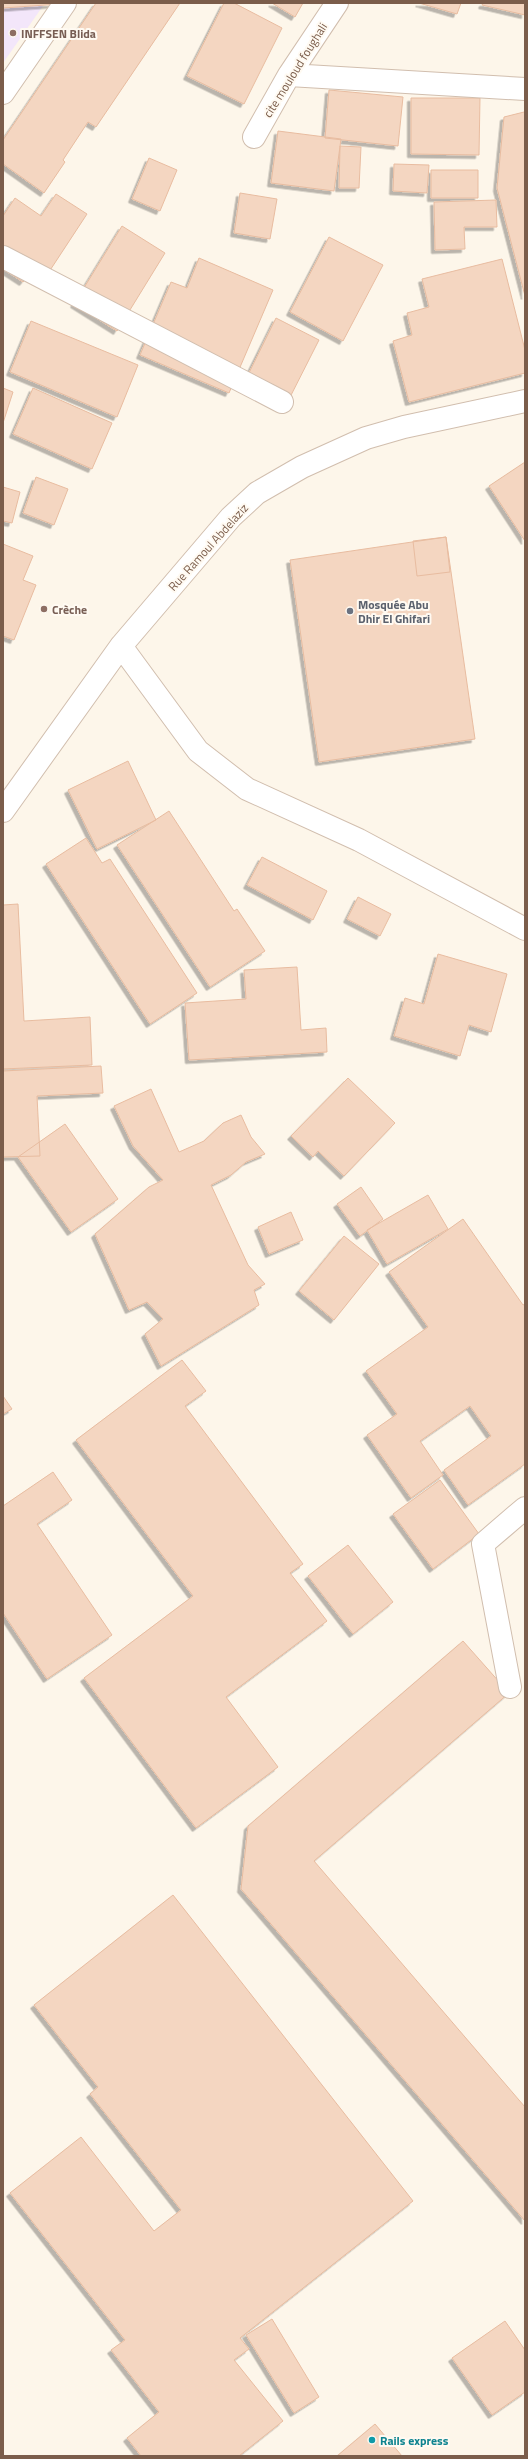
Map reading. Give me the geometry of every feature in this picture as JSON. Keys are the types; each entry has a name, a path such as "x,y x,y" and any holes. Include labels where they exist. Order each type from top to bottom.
{"street":[{"path":"3,93 65,3"},
{"name":"cite mouloud foughali","path":"254,137 289,75 337,3"},
{"path":"289,75 525,89"},
{"path":"3,257 282,402"},
{"name":"Rue Ramoul Abdelaziz","path":"3,811 121,646 231,517 257,493 302,467 366,438 404,427 525,401"},
{"path":"121,646 198,751 241,785 289,809 359,840 525,930"},
{"path":"510,1687 483,1544 525,1508"}],"shaded area":[{"name":"INFFSEN Blida","path":"3,3 45,3 3,63"}],"building":[{"path":"3,3 60,3 60,4 3,8"},
{"path":"96,3 180,3 96,127 88,122 63,160 65,162 44,193 3,164 3,140"},
{"path":"224,3 234,3 282,28 244,104 187,76"},
{"path":"272,3 303,3 295,17"},
{"path":"419,3 461,3 457,14"},
{"path":"483,3 525,3 525,15 482,5"},
{"path":"329,90 403,97 398,146 325,138"},
{"path":"411,98 480,98 479,155 411,154"},
{"path":"525,112 525,296 497,188 504,117"},
{"path":"278,131 341,139 334,191 271,183"},
{"path":"340,146 361,147 359,188 339,188"},
{"path":"149,158 177,170 160,211 132,199"},
{"path":"394,164 429,165 427,193 393,191"},
{"path":"431,170 478,170 478,198 431,198"},
{"path":"240,193 277,199 270,239 234,233"},
{"path":"56,194 87,214 43,281 31,272 23,282 3,269 3,216 15,198 41,216"},
{"path":"496,200 497,227 464,227 465,249 435,250 434,202"},
{"path":"122,226 165,253 117,331 74,304"},
{"path":"329,237 383,265 343,341 290,312"},
{"path":"199,258 273,290 229,393 140,355 171,282 187,288"},
{"path":"502,259 525,350 525,373 409,402 393,341 412,335 407,313 429,307 422,279"},
{"path":"276,318 319,340 284,409 242,387"},
{"path":"31,321 138,365 117,417 10,372"},
{"path":"3,388 13,392 3,423"},
{"path":"33,388 112,423 92,469 13,434"},
{"path":"525,462 525,541 489,486"},
{"path":"36,477 68,489 54,525 23,513"},
{"path":"3,487 20,492 12,523 3,521"},
{"path":"446,537 475,739 319,762 290,560"},
{"path":"446,537 450,572 417,576 413,541"},
{"path":"3,544 33,556 23,580 36,585 14,640 3,636"},
{"path":"128,761 156,820 97,849 68,790"},
{"path":"169,811 234,911 237,909 265,951 210,987 117,845"},
{"path":"86,838 102,863 110,859 197,993 150,1024 46,864"},
{"path":"262,857 327,891 313,920 247,885"},
{"path":"358,897 391,914 380,936 347,919"},
{"path":"18,904 24,1021 90,1017 92,1065 3,1069 3,905"},
{"path":"438,954 507,974 491,1032 469,1025 460,1056 394,1036 405,998 424,1004"},
{"path":"297,967 301,1030 326,1028 327,1052 189,1060 185,1003 246,999 244,970"},
{"path":"101,1066 103,1093 37,1096 40,1156 3,1157 3,1071"},
{"path":"348,1078 395,1123 344,1176 318,1151 313,1157 291,1136"},
{"path":"151,1089 179,1152 204,1141 223,1123 241,1115 251,1137 265,1154 246,1162 231,1175 211,1185 248,1265 265,1284 254,1290 259,1305 161,1366 145,1334 163,1319 147,1302 129,1310 95,1234 149,1187 163,1180 133,1146 114,1106"},
{"path":"65,1124 118,1199 71,1232 18,1157"},
{"path":"361,1187 383,1219 360,1236 337,1204"},
{"path":"428,1195 448,1229 387,1264 367,1230"},
{"path":"291,1212 303,1240 269,1254 258,1227"},
{"path":"463,1219 523,1305 525,1304 525,1464 468,1505 444,1470 491,1436 470,1406 420,1441 443,1475 411,1498 367,1435 397,1414 366,1371 428,1327 389,1272"},
{"path":"344,1236 379,1264 334,1320 299,1291"},
{"path":"182,1360 206,1391 185,1406 303,1564 290,1573 327,1621 226,1697 278,1767 196,1828 84,1678 193,1596 76,1440"},
{"path":"3,1396 12,1409 3,1414"},
{"path":"53,1472 72,1500 37,1524 112,1635 47,1679 3,1613 3,1506"},
{"path":"440,1480 479,1534 433,1569 393,1514"},
{"path":"348,1545 393,1602 353,1634 308,1576"},
{"path":"463,1641 509,1693 314,1861 525,2107 525,2221 241,1889 248,1826"},
{"path":"173,1895 413,2201 240,2338 249,2349 234,2360 283,2421 239,2456 141,2456 127,2438 159,2412 111,2350 125,2340 10,2193 81,2137 154,2231 181,2210 90,2094 98,2087 34,2005"},
{"path":"272,2319 319,2397 294,2413 246,2335"},
{"path":"505,2321 525,2350 525,2392 492,2415 452,2358"},
{"name":"Rails express","path":"375,2424 402,2456 337,2456"}],"place":[{"name":"INFFSEN Blida","path":"13,33"},
{"name":"Crèche","path":"44,609"},
{"name":"Mosquée Abu Dhir El Ghifari","path":"350,611"},
{"name":"Rails express","path":"372,2440"}]}
